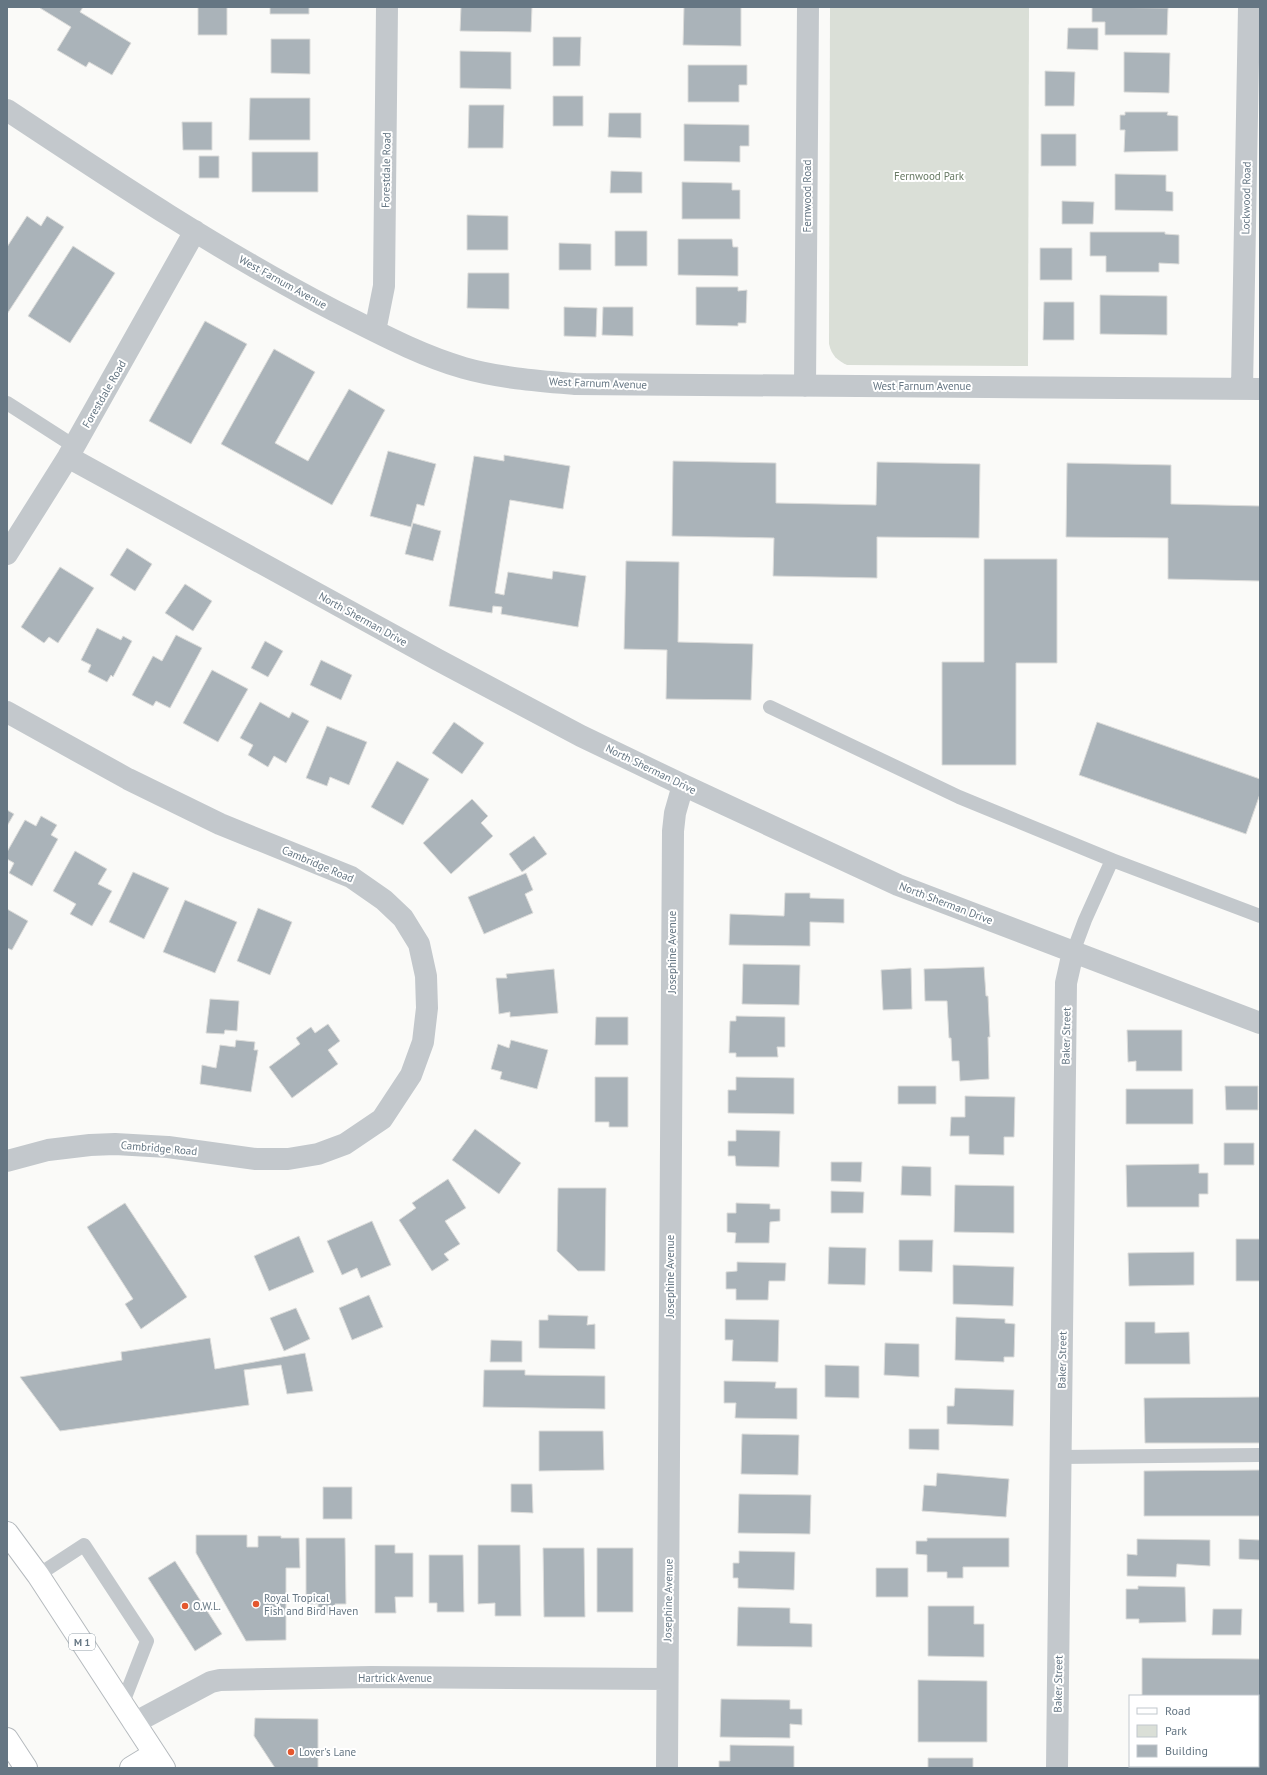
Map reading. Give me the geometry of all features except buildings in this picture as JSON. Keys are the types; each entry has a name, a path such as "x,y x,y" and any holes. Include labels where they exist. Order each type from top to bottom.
{"main road":[{"name":"M 1","path":"7,1533 38,1575 159,1761"},
{"path":"7,1739 26,1768"},
{"path":"131,1768 159,1761"}],"street":[{"name":"Forestdale Road","path":"375,331 384,286 387,7"},
{"name":"Fernwood Road","path":"805,386 808,7"},
{"name":"Lockwood Road","path":"1249,7 1251,389"},
{"name":"West Farnum Avenue","path":"7,110 142,200 282,283 375,331 420,352 465,368 527,380 605,385 1251,389"},
{"name":"Forestdale Road","path":"7,554 71,452 196,231"},
{"name":"North Sherman Drive","path":"71,452 438,660 581,736 898,884 1260,1023"},
{"name":"Cambridge Road","path":"7,712 128,780 220,824 351,877 384,900 402,918 419,944 426,976 427,1008 423,1042 411,1075 382,1119 345,1144 318,1154 288,1160 256,1159 168,1147 115,1144 90,1145 48,1150 7,1161"},
{"name":"Josephine Avenue","path":"667,1768 673,832 675,813 684,785"},
{"name":"Baker Street","path":"1057,1768 1066,983 1073,952"},
{"name":"Hartrick Avenue","path":"134,1723 210,1682 220,1680 366,1677 667,1679"}],"lane":[{"path":"7,403 71,452"},
{"path":"770,707 959,797 1112,860 1260,916"},
{"path":"1073,952 1085,920 1112,860"},
{"path":"1060,1457 1260,1455"},
{"path":"38,1575 84,1545 147,1641 122,1705"}],"green space":[{"name":"Fernwood Park","path":"830,7 1029,7 1028,366 847,365 833,355 829,344"}],"place":[{"name":"Royal Tropical Fish and Bird Haven","path":"256,1604"},
{"name":"O.W.L.","path":"185,1606"},
{"name":"Lover's Lane","path":"291,1752"}]}
